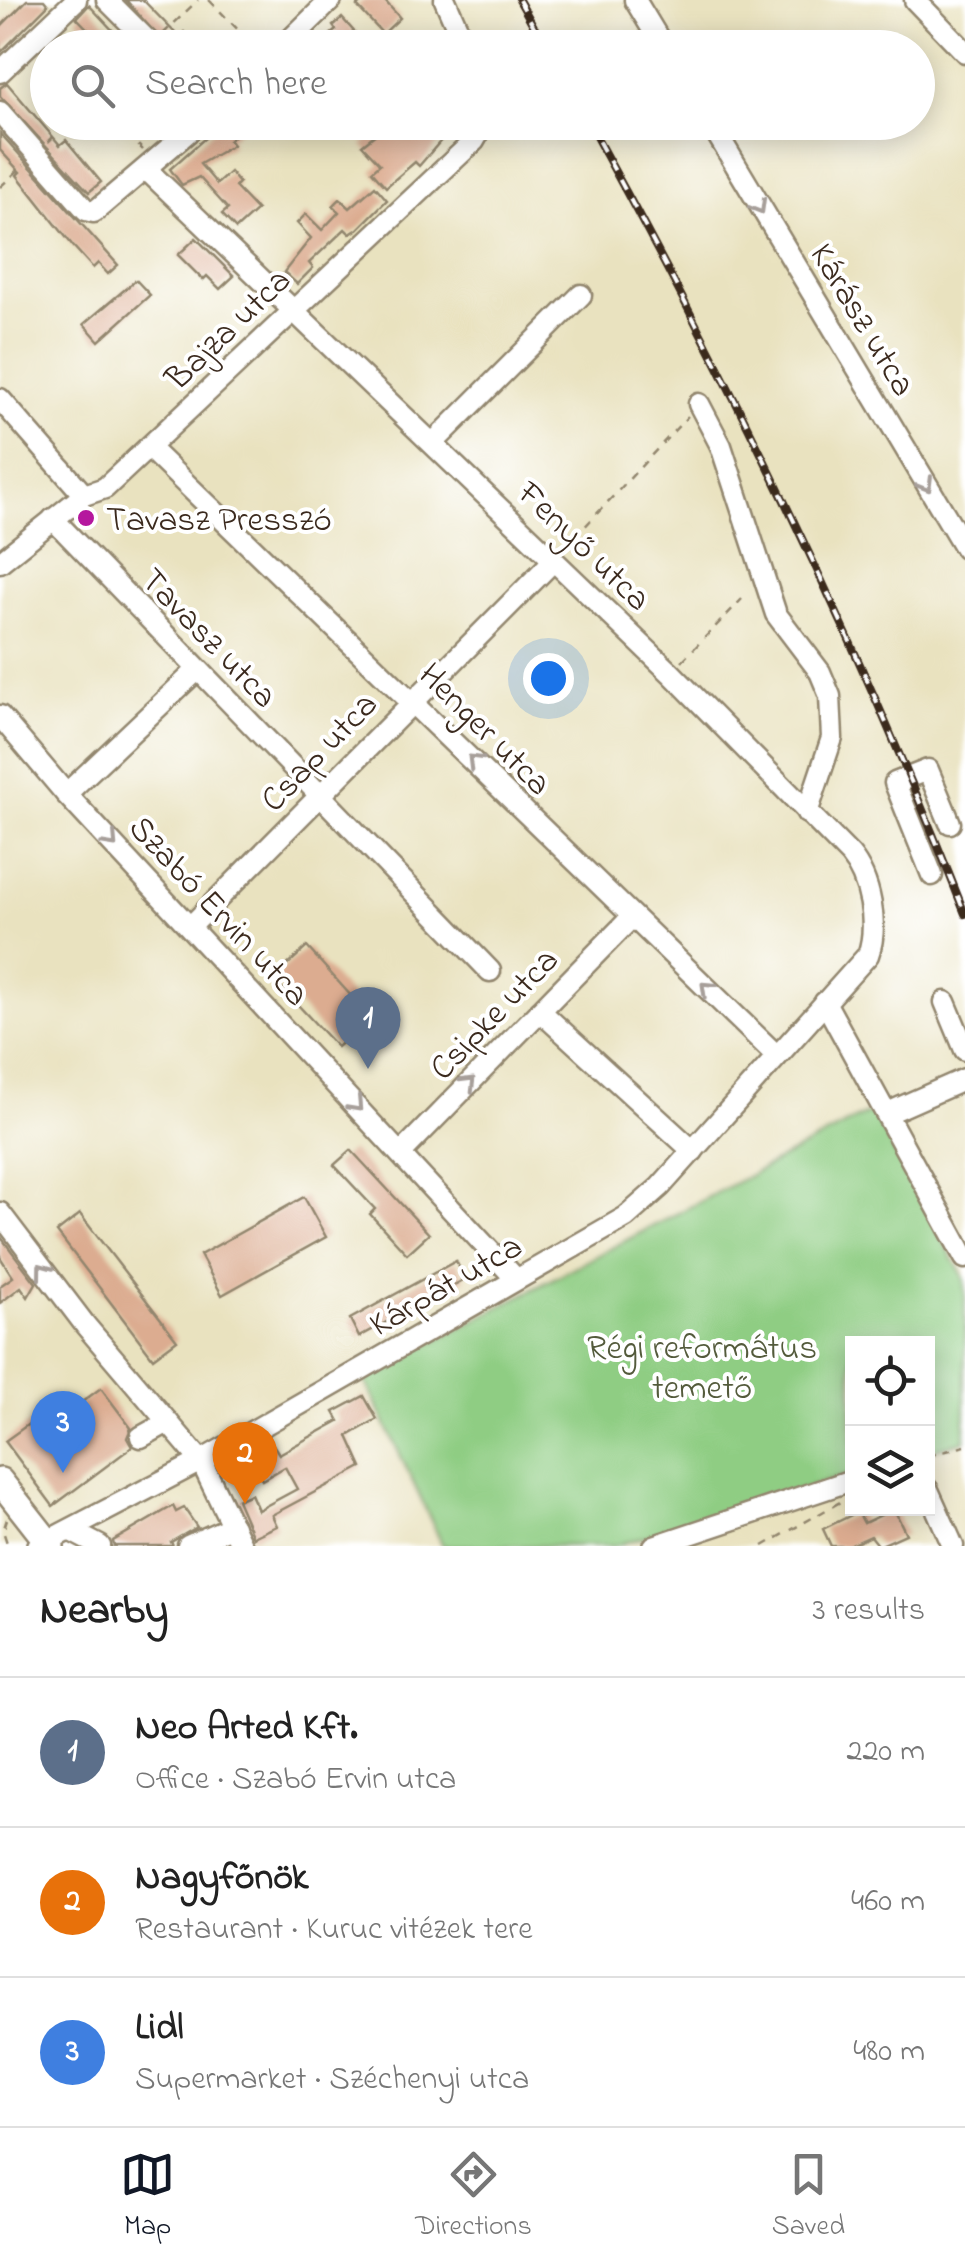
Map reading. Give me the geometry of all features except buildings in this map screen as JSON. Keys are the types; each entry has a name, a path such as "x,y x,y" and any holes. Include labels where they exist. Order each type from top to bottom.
{"main road":[{"path":"0,1481 52,1541"}],"street":[{"path":"44,30 76,0"},
{"path":"106,0 137,30"},
{"path":"445,0 458,30"},
{"path":"635,0 653,30"},
{"path":"915,0 965,52"},
{"path":"298,30 322,3"},
{"path":"0,72 30,44"},
{"path":"0,112 86,210 94,212 180,140"},
{"name":"Bajza utca","path":"0,562 84,496 105,488 475,140"},
{"name":"Kárász utca","path":"721,140 965,548"},
{"name":"Fenyő utca","path":"151,166 671,673 861,868 868,886 871,949 825,1002"},
{"path":"432,443 581,294"},
{"path":"0,399 84,496"},
{"path":"699,404 727,465 776,614 820,672 832,705 832,738 807,812"},
{"name":"Henger utca","path":"149,448 777,1056"},
{"path":"704,452 727,465"},
{"name":"Tavasz utca","path":"53,519 196,672 490,970"},
{"name":"Csap utca","path":"191,926 553,561"},
{"path":"66,794 196,672"},
{"name":"Szabó Ervin utca","path":"0,716 66,794 516,1280"},
{"path":"932,875 895,783 928,770 950,823"},
{"name":"Csipke utca","path":"401,1153 631,918"},
{"path":"825,1002 965,1258"},
{"name":"Kárpát utca","path":"52,1541 201,1461 626,1217 693,1151 825,1002"},
{"path":"945,1002 965,1050"},
{"path":"540,1011 693,1151"},
{"path":"888,1113 965,1080"},
{"path":"0,1213 86,1326 201,1461 242,1546"},
{"path":"141,1437 168,1422"},
{"path":"654,1546 845,1482"},
{"path":"935,1506 953,1546"},
{"path":"188,1546 232,1526"},
{"path":"52,1541 100,1546"}],"path":[{"path":"169,30 198,0"},
{"path":"208,0 238,30"},
{"path":"0,187 50,140"},
{"path":"130,140 151,166"},
{"path":"553,561 699,404"},
{"path":"671,673 742,600"},
{"path":"935,1454 965,1446"},
{"path":"763,1546 845,1499"},
{"path":"8,1514 3,1530 8,1546"}],"green space":[{"name":"Régi református temető","path":"872,1111 965,1280 965,1441 935,1449 935,1336 845,1336 845,1476 614,1546 443,1546 364,1378"}],"railway":[{"path":"519,0 536,30"},
{"path":"598,140 790,512 881,711 965,914"}],"place":[{"name":"Tavasz Presszó","path":"86,518"},
{"name":"Neo Arted Kft.","path":"368,1069"},
{"name":"Lidl","path":"63,1473"},
{"name":"Nagyfőnök","path":"245,1504"}]}
